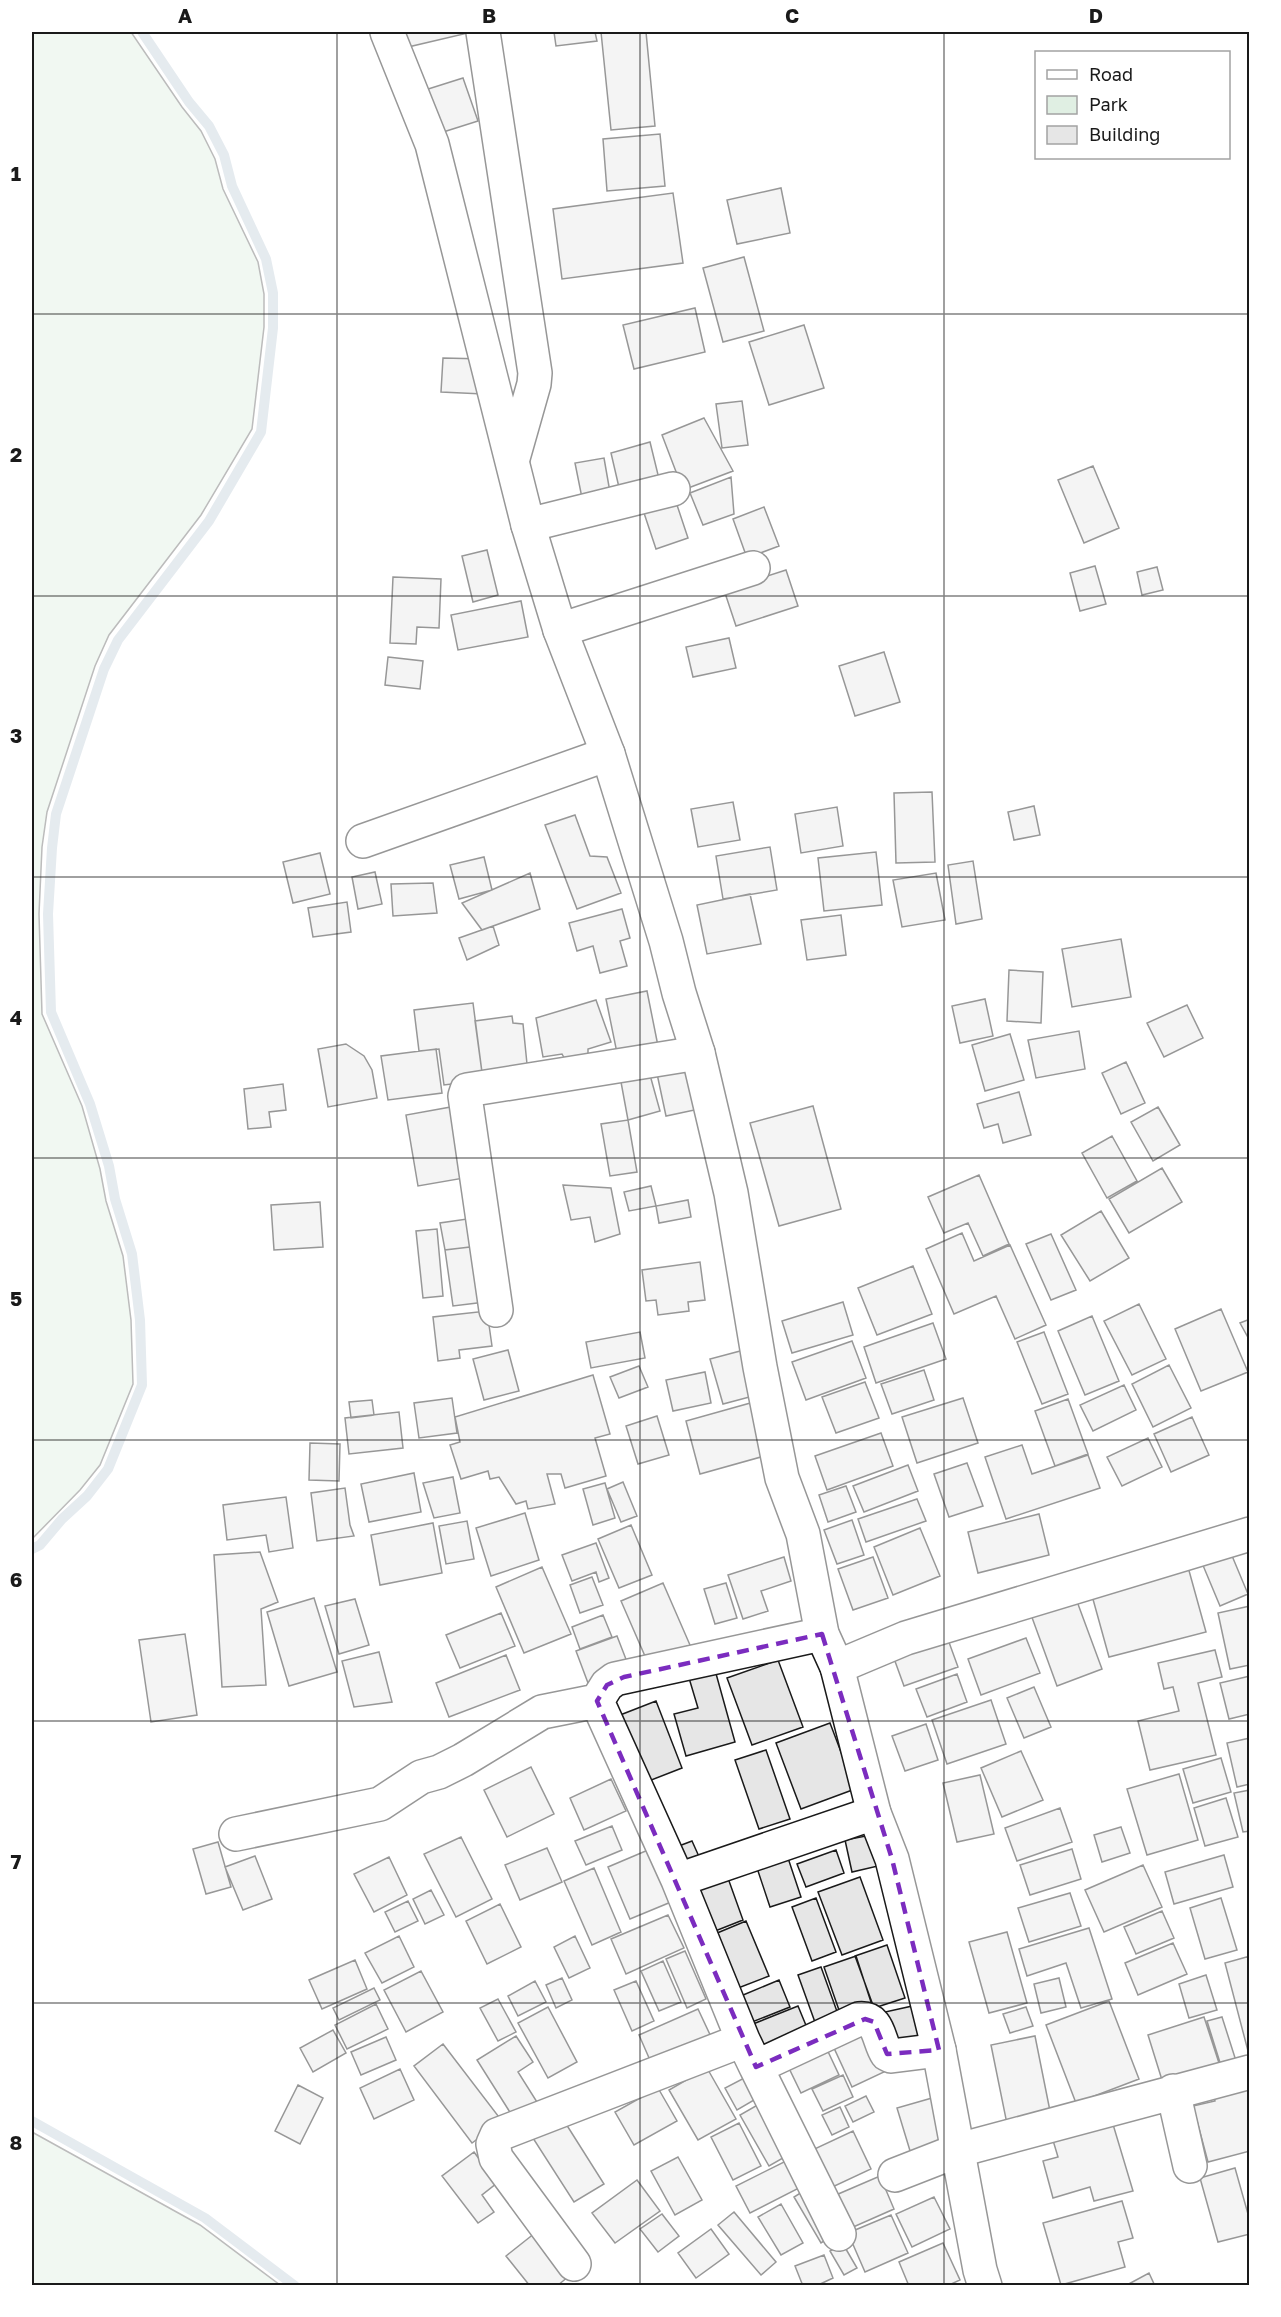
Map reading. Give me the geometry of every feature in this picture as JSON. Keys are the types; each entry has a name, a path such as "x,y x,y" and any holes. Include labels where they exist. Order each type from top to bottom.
{"street":[{"path":"387,32 432,144 513,458 528,525 560,630 608,754 698,1053 731,1193 758,1356 782,1478 803,1534 822,1634 837,1668 874,1813 892,1858 939,2050 980,2270 985,2286"},
{"path":"483,32 535,373 513,458"},
{"path":"528,525 673,489"},
{"path":"560,630 753,568"},
{"path":"363,841 608,754"},
{"path":"496,1310 465,1096 467,1090 698,1053"},
{"path":"837,1668 906,1638 1250,1534"},
{"path":"236,1834 380,1804 393,1798 421,1777 439,1772 463,1760 542,1712 597,1701 615,1679 822,1634"},
{"path":"597,1701 678,1880 749,2053 839,2234"},
{"path":"678,1880 874,1813"},
{"path":"574,2264 496,2158 493,2144 497,2135 749,2053 865,2019 875,2024 885,2051 891,2056 939,2050"},
{"path":"895,2175 959,2150 1250,2072"},
{"path":"1173,2091 1190,2166"}],"highlighted area":[{"path":"822,1634 892,1859 939,2050 887,2054 874,2022 865,2019 756,2067 597,1701 607,1685 624,1677"}],"green space":[{"path":"32,32 131,32 201,131 215,159 223,189 258,262 264,294 264,327 252,429 201,515 109,635 95,666 47,812 42,847 39,914 42,1014 82,1106 100,1169 106,1201 123,1256 131,1320 133,1384 100,1465 80,1490 32,1539"},
{"path":"32,2132 200,2225 280,2285 32,2285"}],"building":[{"path":"405,32 468,32 468,33 408,47"},
{"path":"554,32 595,32 597,41 556,46"},
{"path":"601,32 646,32 655,126 611,130"},
{"path":"463,78 478,121 440,133 425,90"},
{"path":"660,134 665,186 607,191 603,139"},
{"path":"781,188 790,233 737,244 727,200"},
{"path":"673,193 683,263 562,279 553,209"},
{"path":"744,257 764,331 723,342 703,268"},
{"path":"695,308 705,352 634,369 623,325"},
{"path":"804,325 824,388 769,405 749,342"},
{"path":"443,358 484,359 483,394 441,392"},
{"path":"742,401 748,445 722,448 716,404"},
{"path":"704,418 733,471 683,490 662,435"},
{"path":"650,442 661,487 621,496 611,453"},
{"path":"604,458 611,498 583,503 575,463"},
{"path":"1093,466 1119,528 1084,543 1058,480"},
{"path":"731,477 734,514 703,525 690,493"},
{"path":"675,499 688,538 656,549 643,510"},
{"path":"764,507 779,546 747,558 733,519"},
{"path":"487,550 498,595 473,602 462,556"},
{"path":"1095,566 1106,604 1080,611 1070,573"},
{"path":"1157,567 1163,590 1142,595 1137,572"},
{"path":"786,570 798,606 736,626 724,590"},
{"path":"393,577 441,579 439,628 417,627 416,644 390,643"},
{"path":"521,601 528,637 458,650 451,615"},
{"path":"729,638 736,668 693,677 686,647"},
{"path":"884,652 900,702 855,716 839,666"},
{"path":"388,657 423,661 420,689 385,685"},
{"path":"932,792 935,862 896,863 894,793"},
{"path":"733,802 740,840 698,847 691,809"},
{"path":"1034,806 1040,835 1014,840 1008,812"},
{"path":"837,807 843,846 801,853 795,814"},
{"path":"575,815 590,856 607,857 621,893 577,909 545,825"},
{"path":"770,847 777,890 723,899 716,856"},
{"path":"876,852 882,905 824,911 818,858"},
{"path":"320,853 330,894 293,903 283,862"},
{"path":"484,857 492,890 459,899 450,865"},
{"path":"973,861 982,919 956,924 948,865"},
{"path":"375,872 382,904 358,909 352,877"},
{"path":"530,873 540,909 482,930 462,903"},
{"path":"936,873 945,920 902,927 893,880"},
{"path":"433,883 437,913 393,916 391,884"},
{"path":"750,894 761,944 707,954 697,905"},
{"path":"347,902 351,932 313,937 308,908"},
{"path":"622,909 630,938 620,941 627,966 600,973 593,946 577,951 569,923"},
{"path":"841,915 846,955 807,960 801,920"},
{"path":"493,926 499,945 467,960 459,938"},
{"path":"1121,939 1131,997 1072,1007 1062,949"},
{"path":"1009,970 1043,972 1041,1023 1007,1021"},
{"path":"647,991 658,1046 617,1053 606,999"},
{"path":"985,999 993,1036 960,1043 952,1006"},
{"path":"596,1000 611,1042 588,1049 588,1055 566,1061 562,1054 543,1057 536,1018"},
{"path":"473,1003 483,1080 444,1085 439,1049 419,1051 414,1010"},
{"path":"1187,1005 1203,1038 1164,1057 1147,1023"},
{"path":"512,1016 513,1023 523,1024 528,1074 483,1080 475,1021"},
{"path":"1079,1031 1085,1069 1036,1078 1028,1040"},
{"path":"1010,1034 1024,1080 985,1091 972,1045"},
{"path":"346,1044 364,1056 372,1070 377,1098 328,1107 318,1049"},
{"path":"436,1049 442,1093 388,1100 381,1056"},
{"path":"694,1061 704,1108 666,1116 656,1069"},
{"path":"1126,1062 1145,1103 1121,1114 1102,1073"},
{"path":"650,1075 660,1111 628,1120 621,1082"},
{"path":"283,1084 286,1110 269,1112 271,1127 248,1129 244,1089"},
{"path":"1019,1092 1031,1135 1003,1143 998,1124 984,1128 977,1104"},
{"path":"462,1105 470,1177 418,1186 406,1115"},
{"path":"813,1106 841,1209 779,1226 750,1123"},
{"path":"1158,1107 1180,1145 1153,1161 1131,1122"},
{"path":"628,1120 637,1172 610,1176 601,1124"},
{"path":"1112,1136 1137,1181 1107,1198 1082,1153"},
{"path":"1162,1168 1182,1202 1129,1233 1109,1199"},
{"path":"979,1175 1009,1244 983,1256 968,1223 944,1233 928,1197"},
{"path":"563,1185 611,1188 620,1234 595,1242 590,1217 571,1220"},
{"path":"651,1186 656,1206 629,1211 624,1192"},
{"path":"688,1200 691,1217 659,1223 656,1206"},
{"path":"320,1202 323,1247 274,1250 271,1205"},
{"path":"1101,1211 1129,1258 1090,1281 1061,1235"},
{"path":"467,1219 478,1246 445,1250 440,1223"},
{"path":"437,1229 443,1296 423,1298 416,1231"},
{"path":"962,1233 974,1261 1010,1245 1046,1325 1015,1339 996,1296 954,1314 926,1249"},
{"path":"1051,1234 1076,1290 1051,1300 1026,1244"},
{"path":"478,1246 485,1302 453,1306 445,1250"},
{"path":"700,1262 705,1300 688,1302 689,1311 658,1315 656,1300 646,1301 642,1270"},
{"path":"913,1266 932,1314 877,1335 858,1288"},
{"path":"843,1302 853,1335 792,1353 782,1321"},
{"path":"1139,1304 1166,1359 1132,1375 1104,1321"},
{"path":"1221,1309 1248,1372 1201,1391 1175,1329"},
{"path":"487,1311 492,1346 459,1350 460,1358 438,1361 433,1317"},
{"path":"1092,1316 1119,1381 1085,1395 1058,1331"},
{"path":"1250,1319 1250,1341 1240,1323"},
{"path":"933,1323 946,1359 876,1383 864,1347"},
{"path":"640,1332 645,1358 591,1368 586,1342"},
{"path":"1044,1332 1068,1394 1042,1404 1017,1342"},
{"path":"852,1341 866,1378 806,1400 792,1362"},
{"path":"508,1350 519,1391 484,1400 473,1359"},
{"path":"744,1350 757,1395 723,1404 710,1359"},
{"path":"1169,1365 1191,1408 1153,1427 1132,1384"},
{"path":"639,1366 648,1387 619,1398 610,1377"},
{"path":"924,1370 934,1400 892,1414 881,1384"},
{"path":"705,1372 711,1403 673,1411 666,1380"},
{"path":"593,1375 610,1434 595,1438 606,1476 565,1488 561,1474 547,1474 555,1504 528,1509 526,1501 516,1504 499,1477 490,1479 488,1471 461,1479 450,1445 460,1442 455,1417"},
{"path":"865,1382 879,1418 836,1433 822,1397"},
{"path":"1124,1385 1136,1410 1093,1431 1080,1405"},
{"path":"452,1398 457,1433 419,1438 414,1403"},
{"path":"963,1398 978,1443 917,1463 902,1417"},
{"path":"1068,1399 1088,1454 1055,1466 1035,1411"},
{"path":"372,1400 374,1415 351,1418 349,1402"},
{"path":"754,1402 768,1455 700,1474 686,1421"},
{"path":"399,1412 403,1448 349,1454 345,1418"},
{"path":"657,1416 669,1455 638,1464 626,1426"},
{"path":"1192,1417 1209,1455 1171,1472 1154,1434"},
{"path":"881,1433 893,1466 827,1490 815,1456"},
{"path":"1148,1438 1162,1467 1122,1486 1107,1457"},
{"path":"310,1443 340,1444 339,1481 309,1480"},
{"path":"1022,1445 1032,1474 1088,1455 1100,1488 1006,1519 985,1457"},
{"path":"967,1463 983,1506 949,1517 934,1474"},
{"path":"908,1465 918,1491 864,1512 853,1486"},
{"path":"414,1473 421,1512 369,1522 361,1484"},
{"path":"453,1477 460,1513 434,1518 423,1483"},
{"path":"623,1482 637,1516 621,1522 607,1489"},
{"path":"605,1483 615,1518 593,1525 583,1489"},
{"path":"846,1486 856,1512 828,1522 819,1495"},
{"path":"345,1488 350,1525 354,1536 317,1541 311,1493"},
{"path":"286,1497 293,1548 269,1552 266,1535 227,1540 223,1505"},
{"path":"917,1499 926,1521 866,1542 858,1519"},
{"path":"525,1513 539,1560 491,1576 476,1528"},
{"path":"1039,1514 1049,1555 978,1573 968,1532"},
{"path":"852,1520 864,1555 837,1564 824,1530"},
{"path":"467,1521 474,1559 446,1564 439,1526"},
{"path":"433,1523 442,1573 380,1585 371,1535"},
{"path":"631,1525 652,1575 619,1588 598,1539"},
{"path":"920,1528 940,1576 893,1595 874,1547"},
{"path":"596,1543 609,1578 599,1582 596,1572 572,1581 562,1555"},
{"path":"1230,1551 1248,1594 1220,1606 1202,1563"},
{"path":"260,1552 278,1602 261,1609 266,1685 222,1687 214,1555"},
{"path":"784,1557 791,1581 761,1591 768,1611 743,1619 728,1575"},
{"path":"873,1557 888,1598 853,1610 838,1569"},
{"path":"542,1567 571,1634 524,1653 496,1587"},
{"path":"1188,1567 1206,1632 1109,1657 1091,1592"},
{"path":"592,1577 603,1605 580,1613 570,1585"},
{"path":"663,1583 690,1645 648,1663 621,1601"},
{"path":"726,1583 737,1618 715,1624 704,1589"},
{"path":"1075,1596 1102,1669 1057,1686 1030,1612"},
{"path":"314,1598 337,1672 289,1686 267,1612"},
{"path":"355,1599 369,1645 339,1654 325,1606"},
{"path":"1250,1606 1250,1665 1230,1669 1218,1613"},
{"path":"501,1613 515,1646 460,1668 446,1635"},
{"path":"603,1615 612,1637 580,1649 572,1627"},
{"path":"185,1634 197,1715 151,1722 139,1640"},
{"path":"946,1634 958,1667 904,1686 892,1653"},
{"path":"617,1636 629,1667 588,1683 576,1651"},
{"path":"1026,1638 1040,1673 981,1695 968,1659"},
{"path":"1215,1650 1222,1677 1198,1683 1216,1755 1150,1770 1138,1721 1179,1711 1173,1687 1164,1689 1158,1663"},
{"path":"379,1652 392,1702 354,1707 342,1661"},
{"path":"506,1655 520,1690 449,1717 436,1683"},
{"path":"778,1660 803,1727 752,1745 727,1678"},
{"path":"715,1670 735,1742 686,1756 674,1714 698,1708 689,1678"},
{"path":"957,1674 967,1702 927,1717 916,1689"},
{"path":"1250,1676 1250,1714 1229,1719 1220,1683"},
{"path":"1034,1687 1051,1727 1024,1738 1007,1698"},
{"path":"991,1700 1006,1744 947,1764 932,1720"},
{"path":"656,1701 682,1768 641,1784 615,1717"},
{"path":"830,1723 855,1789 801,1809 776,1743"},
{"path":"926,1724 938,1760 905,1771 892,1736"},
{"path":"1250,1738 1250,1784 1237,1787 1227,1743"},
{"path":"766,1750 790,1819 759,1829 735,1760"},
{"path":"1021,1751 1043,1800 1002,1817 981,1768"},
{"path":"1221,1758 1231,1792 1193,1803 1183,1769"},
{"path":"531,1767 554,1814 507,1837 484,1790"},
{"path":"1179,1774 1198,1840 1147,1855 1127,1789"},
{"path":"980,1775 994,1834 957,1842 943,1783"},
{"path":"611,1779 626,1811 584,1830 570,1798"},
{"path":"1250,1790 1250,1831 1243,1832 1234,1793"},
{"path":"1226,1798 1238,1837 1205,1846 1194,1808"},
{"path":"1060,1808 1072,1842 1017,1861 1005,1828"},
{"path":"612,1826 622,1850 586,1865 575,1841"},
{"path":"1121,1827 1130,1853 1102,1862 1094,1835"},
{"path":"871,1835 878,1866 852,1872 845,1840"},
{"path":"461,1837 492,1899 456,1917 424,1854"},
{"path":"692,1841 701,1861 679,1869 671,1849"},
{"path":"218,1842 231,1887 206,1894 193,1849"},
{"path":"547,1848 562,1882 520,1900 505,1865"},
{"path":"785,1849 801,1897 770,1907 754,1859"},
{"path":"1072,1849 1081,1879 1030,1895 1020,1865"},
{"path":"648,1850 671,1902 630,1919 608,1867"},
{"path":"836,1850 844,1873 806,1887 797,1864"},
{"path":"1224,1855 1233,1887 1174,1904 1165,1872"},
{"path":"255,1856 272,1899 243,1910 225,1867"},
{"path":"389,1857 407,1895 374,1912 354,1874"},
{"path":"1143,1865 1162,1907 1104,1932 1085,1890"},
{"path":"724,1867 743,1920 705,1935 685,1882"},
{"path":"594,1868 621,1932 592,1945 564,1881"},
{"path":"860,1877 883,1940 842,1955 818,1892"},
{"path":"431,1890 444,1915 425,1924 413,1899"},
{"path":"1070,1893 1081,1926 1029,1942 1018,1908"},
{"path":"816,1898 836,1952 812,1961 792,1907"},
{"path":"1221,1898 1237,1950 1205,1959 1190,1908"},
{"path":"408,1901 418,1921 395,1932 385,1912"},
{"path":"500,1904 521,1947 487,1964 466,1921"},
{"path":"1162,1911 1174,1938 1136,1954 1124,1927"},
{"path":"668,1915 684,1948 626,1974 611,1939"},
{"path":"746,1921 769,1976 733,1990 710,1936"},
{"path":"1089,1928 1112,1999 1081,2008 1066,1963 1027,1976 1019,1949"},
{"path":"1007,1932 1027,2003 989,2013 969,1942"},
{"path":"399,1936 414,1967 382,1983 365,1953"},
{"path":"575,1936 590,1968 569,1978 554,1947"},
{"path":"1173,1943 1187,1974 1138,1995 1125,1963"},
{"path":"887,1945 905,1998 874,2008 855,1956"},
{"path":"685,1951 706,1999 687,2008 666,1959"},
{"path":"856,1956 871,2002 840,2013 824,1967"},
{"path":"1250,1956 1250,2051 1248,2051 1225,1963"},
{"path":"355,1960 367,1989 322,2009 309,1980"},
{"path":"663,1961 681,2002 659,2011 641,1971"},
{"path":"821,1967 839,2017 816,2025 798,1975"},
{"path":"421,1971 443,2012 406,2032 384,1990"},
{"path":"1206,1975 1217,2010 1189,2018 1179,1984"},
{"path":"562,1978 572,2000 556,2008 546,1985"},
{"path":"1059,1978 1066,2007 1041,2013 1034,1984"},
{"path":"779,1980 790,2007 747,2024 736,1998"},
{"path":"535,1981 546,2002 518,2016 508,1996"},
{"path":"636,1981 654,2021 632,2031 614,1990"},
{"path":"374,1988 380,2000 339,2020 333,2008"},
{"path":"498,1999 516,2032 498,2041 480,2008"},
{"path":"1109,2001 1139,2079 1076,2103 1046,2025"},
{"path":"376,2004 388,2029 347,2049 335,2025"},
{"path":"917,2005 925,2039 893,2046 885,2012"},
{"path":"798,2006 810,2035 760,2056 748,2026"},
{"path":"548,2007 577,2062 548,2078 518,2023"},
{"path":"1026,2007 1033,2026 1010,2033 1003,2014"},
{"path":"698,2009 713,2041 653,2067 639,2035"},
{"path":"1204,2017 1219,2063 1162,2080 1148,2035"},
{"path":"1222,2017 1237,2064 1222,2069 1207,2021"},
{"path":"333,2030 346,2053 313,2072 300,2048"},
{"path":"865,2033 884,2072 852,2087 834,2048"},
{"path":"516,2036 533,2062 518,2072 537,2102 513,2117 477,2060"},
{"path":"1035,2036 1051,2116 1007,2124 991,2045"},
{"path":"386,2037 396,2060 361,2075 351,2052"},
{"path":"824,2043 839,2075 801,2093 786,2062"},
{"path":"443,2044 502,2121 472,2143 414,2066"},
{"path":"707,2068 736,2119 698,2140 669,2090"},
{"path":"400,2069 414,2100 374,2119 360,2088"},
{"path":"750,2075 761,2096 737,2110 725,2088"},
{"path":"843,2075 853,2097 823,2111 812,2089"},
{"path":"1250,2082 1250,2151 1208,2162 1193,2106 1215,2101 1213,2092"},
{"path":"298,2085 323,2098 300,2144 275,2131"},
{"path":"658,2088 677,2121 634,2145 615,2112"},
{"path":"866,2096 874,2112 853,2122 845,2106"},
{"path":"939,2096 953,2141 911,2154 897,2108"},
{"path":"761,2103 790,2154 769,2166 740,2115"},
{"path":"840,2107 849,2127 832,2135 822,2115"},
{"path":"561,2116 604,2184 574,2202 531,2135"},
{"path":"1112,2121 1133,2191 1094,2201 1090,2187 1053,2198 1043,2161 1058,2157 1052,2137"},
{"path":"739,2123 761,2166 733,2180 711,2137"},
{"path":"853,2131 871,2169 826,2190 808,2152"},
{"path":"474,2152 497,2183 482,2195 494,2212 478,2223 442,2176"},
{"path":"678,2157 702,2200 675,2215 651,2171"},
{"path":"788,2160 801,2187 750,2213 736,2186"},
{"path":"1235,2168 1250,2221 1250,2234 1218,2242 1200,2178"},
{"path":"880,2176 894,2209 851,2228 836,2195"},
{"path":"637,2180 660,2211 615,2243 592,2213"},
{"path":"810,2187 838,2232 821,2243 794,2197"},
{"path":"934,2197 950,2229 912,2247 896,2214"},
{"path":"1122,2201 1133,2238 1118,2242 1125,2267 1061,2285 1043,2223"},
{"path":"781,2204 803,2243 781,2255 758,2217"},
{"path":"734,2212 776,2262 761,2275 718,2225"},
{"path":"662,2214 679,2236 658,2252 640,2229"},
{"path":"891,2215 908,2253 865,2272 848,2233"},
{"path":"711,2229 729,2254 696,2278 678,2253"},
{"path":"535,2233 569,2276 557,2286 530,2286 506,2256"},
{"path":"943,2243 960,2280 947,2286 909,2286 899,2262"},
{"path":"843,2244 857,2268 844,2275 830,2251"},
{"path":"824,2255 833,2278 816,2286 803,2286 795,2266"},
{"path":"1149,2273 1155,2286 1125,2286"}],"waterway":[{"path":"32,1549 40,1545 62,1519 87,1496 108,1469 142,1385 140,1320 132,1254 90,1104 51,1012 48,914 56,814 104,669 118,640 209,521 261,432 273,328 273,293 266,259 232,186 224,155 209,126 189,102 142,32"},
{"path":"32,2121 205,2218 295,2286"}]}
